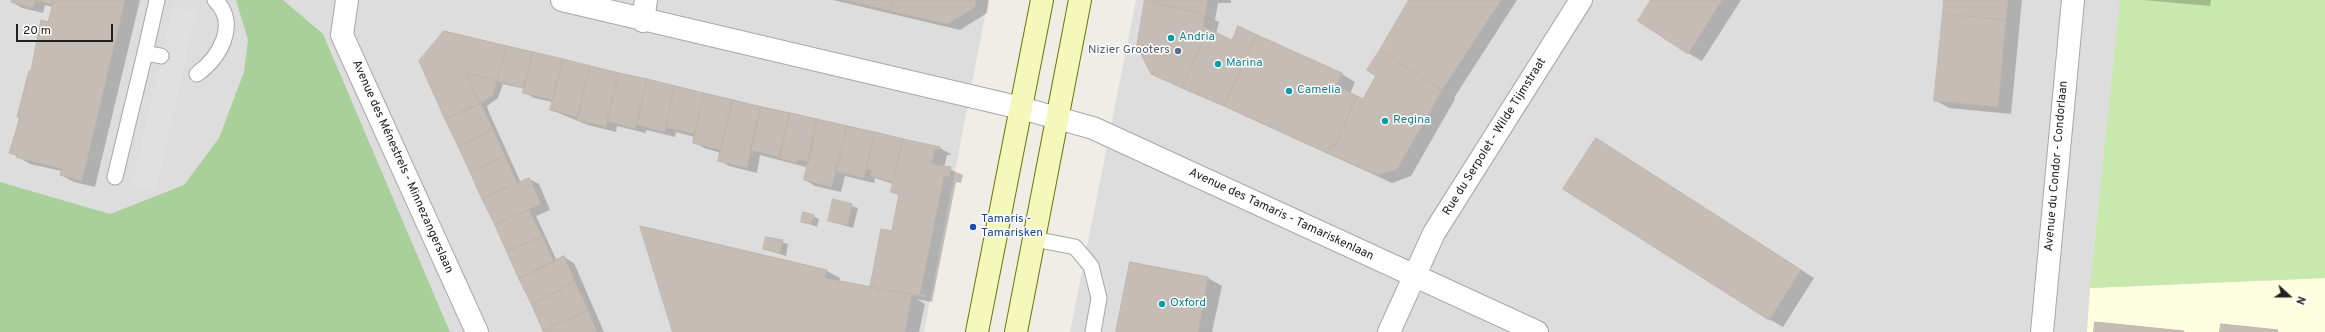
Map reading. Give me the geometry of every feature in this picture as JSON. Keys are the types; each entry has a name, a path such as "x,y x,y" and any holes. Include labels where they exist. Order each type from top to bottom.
{"street":[{"name":"Avenue des Ménestrels - Minnezangerslaan","path":"347,0 342,35 477,332"},
{"name":"Avenue des Tamaris - Tamariskenlaan","path":"562,0 645,10 1093,128 1537,332"},
{"path":"977,332 1042,0"},
{"path":"1016,332 1056,118 1080,0"},
{"name":"Rue du Serpolet - Wilde Tijmstraat","path":"1389,332 1434,233 1581,0"},
{"name":"Avenue du Condor - Condorlaan","path":"2042,332 2073,0"}],"lane":[{"path":"115,177 157,0"},
{"path":"197,74 208,66 224,42 226,27 223,14 215,0"},
{"path":"145,53 161,56"},
{"path":"1034,239 1075,247 1091,266 1099,298 1093,332"}],"shaded area":[{"path":"0,0 988,0 924,332 0,332"},
{"path":"1136,0 2325,0 2325,332 1070,332"},
{"path":"173,6 197,11 156,190 132,184"},
{"path":"2325,278 2325,332 2087,332 2090,288"}],"green space":[{"path":"236,0 283,0 323,34 450,332 0,332 0,182 110,214 184,185 219,138 244,72 248,40"},
{"path":"2120,0 2325,0 2325,278 2090,288"}],"building":[{"path":"12,0 35,0 33,8 11,2"},
{"path":"35,0 54,0 53,5"},
{"path":"54,0 125,0 82,181 60,175 62,168 16,157 17,155 9,153 20,118 17,117 29,71 31,71 41,20 48,22"},
{"path":"845,0 863,0 862,4"},
{"path":"863,0 893,0 890,11 862,4"},
{"path":"893,0 976,0 975,7 948,24 890,11"},
{"name":"Andria","path":"1145,0 1155,0 1154,3 1205,14 1203,27 1208,29 1182,88 1151,74 1137,46"},
{"path":"1155,0 1208,0 1205,14 1154,3"},
{"path":"1409,0 1501,0 1442,90 1380,50"},
{"path":"1651,0 1722,0 1688,54 1638,21"},
{"path":"1944,0 2008,0 2006,20 1943,14"},
{"path":"1943,14 2006,20 1998,107 1934,101"},
{"name":"Marina","path":"1238,26 1257,35 1224,106 1182,88 1208,29 1232,40"},
{"path":"444,31 507,46 497,81 469,73 467,76 480,104 445,119 419,61"},
{"name":"Camelia","path":"1257,35 1342,73 1336,86 1357,96 1335,146 1331,144 1327,153 1224,106"},
{"path":"507,46 533,52 523,88 497,81"},
{"name":"Regina","path":"1380,50 1442,90 1397,169 1377,175 1327,153 1331,144 1335,146 1357,96 1363,99 1376,76 1367,70"},
{"path":"533,52 563,59 553,100 523,93"},
{"path":"563,59 590,66 578,117 550,110"},
{"path":"590,66 619,73 606,127 577,120"},
{"path":"469,73 497,81 493,95 480,104 467,76"},
{"path":"619,73 647,79 635,129 607,121"},
{"path":"647,79 675,86 665,132 637,125"},
{"path":"675,86 704,93 694,134 666,127"},
{"path":"704,93 733,100 720,150 693,143"},
{"path":"733,100 761,107 747,168 718,161"},
{"path":"481,103 493,130 458,146 445,119"},
{"path":"761,107 790,113 780,157 750,150"},
{"path":"790,113 817,119 809,162 797,159 796,163 779,158"},
{"path":"817,119 847,126 832,187 804,180"},
{"path":"847,126 875,132 864,178 835,171 836,164 838,165"},
{"path":"493,130 505,156 470,172 458,146"},
{"path":"875,132 903,139 893,182 870,176 872,170 866,169"},
{"path":"1596,138 1801,270 1769,320 1563,189"},
{"path":"903,139 940,147 939,150 935,149 931,164 951,167 949,177 944,176 920,294 926,295 926,297 870,287 881,229 892,231 899,194 891,192"},
{"path":"505,156 517,183 482,199 470,172"},
{"path":"529,178 541,204 495,225 482,199"},
{"path":"833,199 852,204 848,225 828,221"},
{"path":"529,210 542,236 507,252 495,225"},
{"path":"803,212 814,215 811,224 801,222"},
{"path":"640,226 827,270 825,278 912,295 905,332 673,332"},
{"path":"542,236 554,262 519,279 507,252"},
{"path":"766,237 783,240 780,253 763,249"},
{"path":"564,256 575,282 532,305 519,279"},
{"name":"Oxford","path":"1130,262 1208,277 1198,332 1116,332"},
{"path":"575,282 588,310 543,331 532,305"},
{"path":"588,310 597,332 543,331"},
{"path":"2095,322 2184,331 2184,332 2094,332"},
{"path":"2221,324 2278,330 2277,332 2220,332"}],"place":[{"name":"Andria","path":"1171,38"},
{"name":"Nizier Grooters","path":"1178,51"},
{"name":"Marina","path":"1218,64"},
{"name":"Camelia","path":"1289,91"},
{"name":"Regina","path":"1385,121"},
{"name":"Tamaris - Tamarisken","path":"973,227"},
{"name":"Oxford","path":"1162,304"}]}
